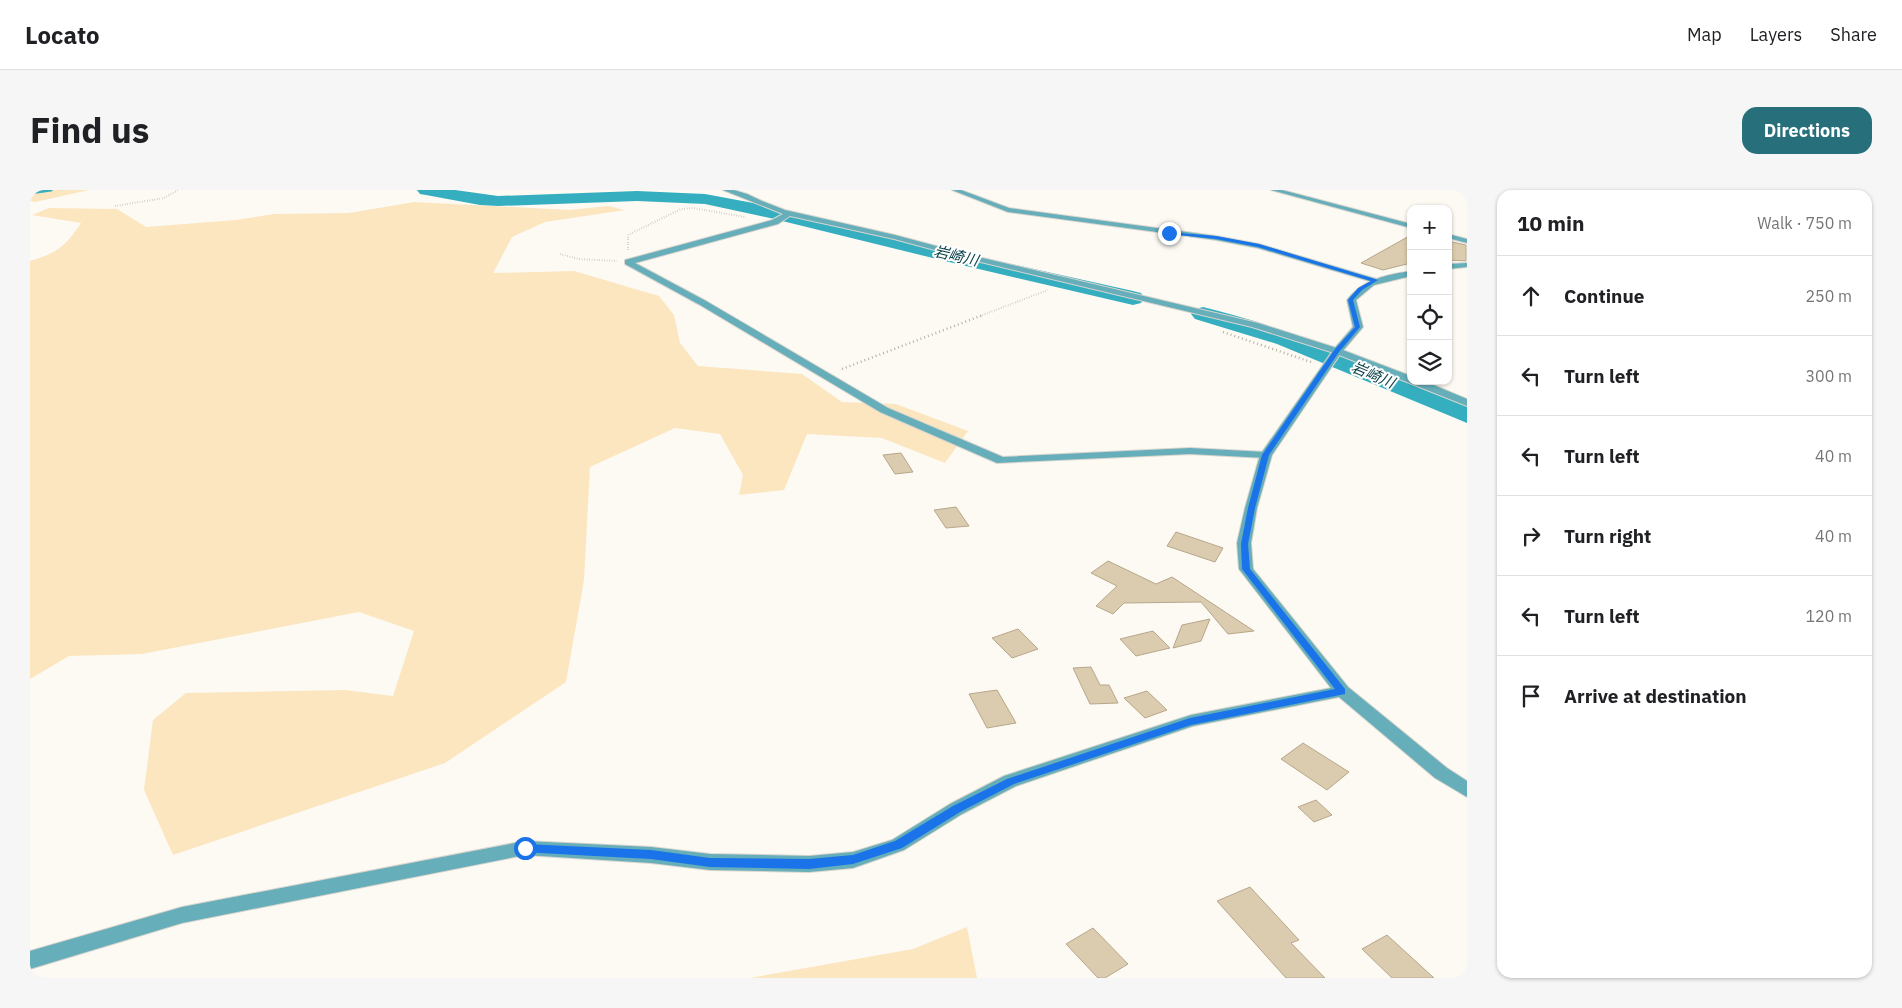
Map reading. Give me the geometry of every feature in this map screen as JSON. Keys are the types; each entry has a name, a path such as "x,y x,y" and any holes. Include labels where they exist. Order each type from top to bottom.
{"street":[{"path":"726,190 745,195 759,203 790,213 895,237 968,257 1223,316 1331,359 1407,379"},
{"path":"735,200 756,190"},
{"path":"955,190 1008,210 1152,231 1216,238 1259,246 1376,280"},
{"path":"1274,190 1407,225"},
{"path":"628,262 775,222 790,213"},
{"path":"1452,237 1467,241"},
{"path":"628,262 703,303 884,410 1001,461 1190,451 1266,455"},
{"path":"1452,267 1467,265"},
{"path":"1407,274 1376,280 1360,289 1351,300 1358,327 1331,359 1266,455 1251,508 1244,544 1246,569 1342,691 1441,773 1467,790"},
{"path":"1424,385 1467,403"},
{"path":"30,960 182,915 525,848 651,855 710,862 809,864 853,860 898,845 956,809 1010,781 1190,722 1342,691"}],"path":[{"path":"115,206 164,198 178,190"},
{"path":"560,254 579,259 628,262 628,236 680,210 693,208 775,222"},
{"path":"825,376 1048,290 1038,287"},
{"path":"1217,330 1331,359"}],"shaded area":[{"path":"30,190 89,190 35,202 30,201"},
{"path":"414,202 569,210 608,206 625,210 545,222 512,237 493,273 574,271 659,296 674,315 680,343 698,366 802,374 842,402 896,404 968,431 945,463 882,438 807,434 784,490 739,495 743,475 720,434 675,428 590,467 584,580 566,682 445,763 173,855 144,790 153,720 186,693 345,690 393,696 414,631 359,612 142,654 69,656 30,679 30,261 60,248 81,223 32,215 49,208 117,209 146,227 236,220 274,214 349,213"},
{"path":"967,927 977,978 750,978 913,949"}],"building":[{"path":"1407,237 1407,264 1383,270 1361,263"},
{"path":"1452,242 1466,245 1466,261 1452,260"},
{"path":"901,453 913,472 895,474 883,455"},
{"path":"956,507 969,526 946,528 934,510"},
{"path":"1176,532 1223,548 1215,562 1167,546"},
{"path":"1108,561 1156,584 1172,577 1254,631 1228,634 1201,602 1124,603 1113,614 1096,606 1117,586 1091,573"},
{"path":"1210,619 1201,641 1173,648 1182,625"},
{"path":"1018,629 1038,649 1012,658 992,638"},
{"path":"1153,631 1170,648 1136,656 1120,639"},
{"path":"1091,667 1100,685 1109,685 1118,703 1090,704 1073,668"},
{"path":"997,690 1016,723 987,728 969,694"},
{"path":"1147,691 1167,710 1145,718 1124,698"},
{"path":"1303,743 1349,772 1327,790 1281,759"},
{"path":"1316,800 1332,815 1314,822 1298,807"},
{"path":"1250,887 1299,940 1291,943 1325,978 1286,978 1217,901"},
{"path":"1093,928 1128,964 1105,978 1098,978 1066,944"},
{"path":"1387,935 1434,978 1392,978 1362,949"}],"waterway":[{"path":"30,193 51,190"},
{"name":"岩崎川","path":"426,190 480,200 498,201 637,196 705,199 770,212 949,256 1133,298"},
{"name":"岩崎川","path":"1203,314 1253,328 1301,345 1400,385 1467,415"}],"route":[{"path":"525,848 651,855 710,862 809,864 853,860 898,845 956,809 1010,781 1190,722 1342,691 1246,569 1244,544 1251,508 1266,455 1337,350 1358,327 1351,300 1360,289 1376,280 1259,246 1216,238 1169,233"}]}
